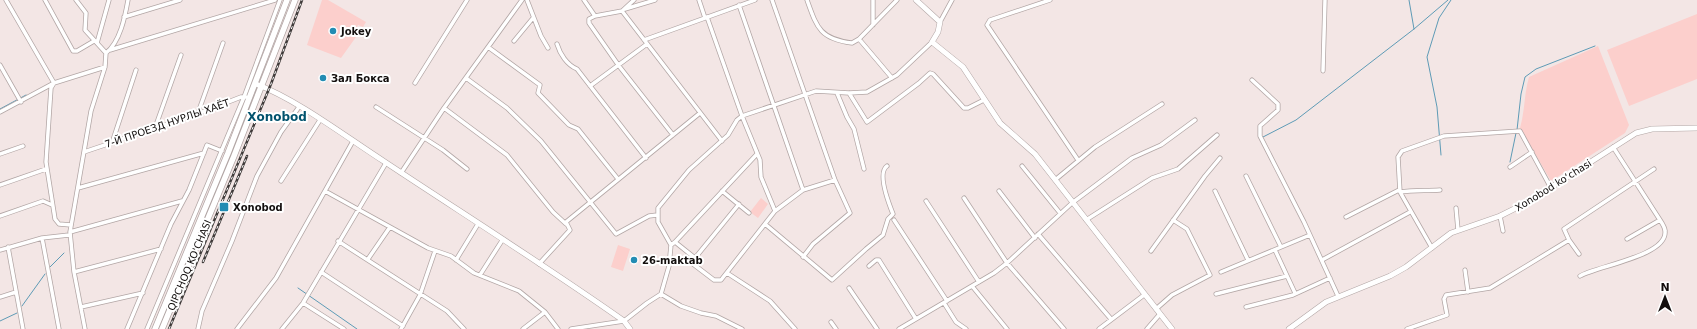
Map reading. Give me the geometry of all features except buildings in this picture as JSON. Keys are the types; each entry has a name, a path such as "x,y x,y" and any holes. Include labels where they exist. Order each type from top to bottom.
{"main road":[{"name":"QIPCHOQ KO'CHASI","path":"155,329 256,84 287,0"},
{"name":"QIPCHOQ KO'CHASI","path":"162,329 262,87 294,0"}],"street":[{"path":"6,0 54,83"},
{"path":"45,0 73,51 76,52 95,42 109,0"},
{"path":"76,0 86,13 85,30 106,53"},
{"path":"110,50 124,18 128,0"},
{"path":"124,18 180,0"},
{"path":"85,329 74,272 70,233 91,111 105,67 106,53 110,50 275,0"},
{"path":"147,329 222,151 280,0"},
{"path":"415,83 467,0"},
{"path":"401,173 444,108 522,0"},
{"path":"527,0 533,18 548,48"},
{"path":"584,0 595,16"},
{"path":"623,10 634,0"},
{"path":"655,0 623,10 595,16 589,19 589,23 619,66 673,135"},
{"path":"699,0 761,163 761,177 775,211"},
{"path":"644,40 754,0"},
{"path":"772,0 836,180 850,213 814,244 803,256"},
{"path":"807,0 816,24 825,36 852,43 859,39 897,0"},
{"path":"873,0 873,25"},
{"path":"916,0 940,22"},
{"path":"571,329 624,321 661,294 669,266 671,244 658,222 658,208 689,170 707,152 722,141 737,120 742,116 819,90 850,93 867,92 892,78 932,42 938,32 940,22 952,0"},
{"path":"1050,0 990,20 987,25 1078,160"},
{"path":"1323,71 1325,0"},
{"path":"739,5 803,190"},
{"path":"623,10 647,44 722,141"},
{"path":"514,42 533,18"},
{"path":"859,39 892,78"},
{"path":"932,42 963,67 1000,123 1035,154 1072,203 1111,249 1144,295 1172,329"},
{"path":"200,113 199,110 223,43"},
{"path":"557,44 571,67 577,69 646,158"},
{"path":"590,86 647,44"},
{"path":"488,47 540,85 538,94 570,125 578,129 618,179"},
{"path":"156,128 181,55"},
{"path":"0,65 20,100"},
{"path":"0,112 54,83 105,67"},
{"path":"112,143 136,70"},
{"path":"850,93 867,122 874,119 930,73 933,74 964,108 968,108 984,100"},
{"path":"466,78 507,108 541,141 616,234 649,216 657,215"},
{"path":"1252,80 1278,104 1278,110 1260,126 1260,136 1310,235 1338,296"},
{"path":"54,83 51,88 46,169 57,223 71,225"},
{"path":"256,84 320,120 503,239 624,321 630,329"},
{"path":"837,92 847,117 854,129 864,168"},
{"path":"244,96 250,98"},
{"name":"7-Й ПРОЕЗД НУРЛЫ ХАЁТ","path":"84,152 200,113 244,96"},
{"path":"1055,180 1078,160 1162,104"},
{"path":"198,329 202,311 244,214 257,176 281,132 299,107"},
{"path":"376,107 424,138 467,169"},
{"path":"444,108 507,155 553,212 568,226"},
{"path":"539,264 570,230 566,222 700,113"},
{"path":"281,181 320,120"},
{"path":"899,329 905,327 979,282 1007,263 1072,203 1132,158 1160,145 1195,120"},
{"name":"Xonobod koʻchasi","path":"1292,328 1320,305 1401,270 1432,248 1447,235 1500,216 1528,202 1613,147 1644,130 1697,128"},
{"path":"1432,248 1399,191 1399,154 1439,137 1517,131 1522,132 1551,188"},
{"path":"1086,220 1152,178 1178,169 1217,135"},
{"path":"237,329 276,278 353,142"},
{"path":"127,329 182,201 189,190 207,145 222,151"},
{"path":"0,154 23,146"},
{"path":"1580,276 1634,258 1653,249 1665,236 1665,230 1660,220 1613,147"},
{"path":"1510,167 1532,152"},
{"path":"78,188 204,153"},
{"path":"671,244 675,242 757,154"},
{"path":"1151,251 1205,176 1220,158"},
{"path":"282,329 303,303 338,241 386,163"},
{"path":"765,224 832,280 866,248 883,235 888,219 893,214 884,194 884,168 887,166"},
{"path":"1022,166 1060,213"},
{"path":"0,185 46,169"},
{"path":"1579,254 1569,240 1564,229 1654,169"},
{"path":"1246,176 1281,247"},
{"path":"675,242 693,258 693,264 714,280 722,280 775,211 803,190 836,180"},
{"path":"1346,217 1399,191 1416,189 1423,192 1440,190"},
{"path":"325,191 390,227 456,260 497,284 519,291 544,312 558,329"},
{"path":"722,191 749,213"},
{"path":"999,191 1034,238"},
{"path":"1215,191 1248,260"},
{"path":"964,198 1007,263 1064,329"},
{"path":"0,216 43,201 52,204"},
{"path":"0,250 42,238 70,233 182,201"},
{"path":"926,201 979,282"},
{"path":"693,258 697,257 739,204"},
{"path":"1456,208 1458,230"},
{"path":"1322,260 1410,212"},
{"path":"1500,216 1503,231"},
{"path":"894,220 946,302 960,328 966,329"},
{"path":"1156,309 1172,295 1210,275 1187,229 1173,220"},
{"path":"1627,239 1660,220"},
{"path":"456,260 478,224"},
{"path":"368,260 390,227"},
{"path":"1038,234 1111,320"},
{"path":"1220,272 1310,235"},
{"path":"42,238 59,329"},
{"path":"480,275 503,239"},
{"path":"1407,329 1447,314 1444,298 1446,295 1490,288 1569,240"},
{"path":"338,241 447,311 464,329"},
{"path":"8,247 22,329"},
{"path":"74,272 161,250"},
{"path":"1275,250 1295,293"},
{"path":"320,272 402,327 420,295 436,251"},
{"path":"869,266 876,260 879,260 916,319"},
{"path":"1465,270 1468,292"},
{"path":"727,273 770,301 795,329"},
{"path":"1216,294 1287,276"},
{"path":"1246,307 1281,299 1330,278"},
{"path":"972,286 1007,329"},
{"path":"849,288 877,329"},
{"path":"0,297 16,292"},
{"path":"81,307 143,293"},
{"path":"661,294 681,306 723,318 742,329"},
{"path":"1100,329 1144,295"},
{"path":"303,303 344,329"},
{"path":"523,329 544,312"},
{"path":"1147,329 1160,314"},
{"path":"831,322 836,329"}],"shaded area":[{"name":"Jokey","path":"322,0 328,0 366,22 363,27 358,25 353,35 356,37 341,58 307,45"},
{"path":"1697,14 1697,79 1629,106 1607,50"},
{"path":"1598,46 1629,125 1625,133 1551,181 1520,128 1529,77"},
{"path":"761,198 768,204 758,218 750,212"},
{"path":"618,245 630,249 623,271 611,267"}],"waterway":[{"path":"1409,0 1414,29"},
{"path":"1263,137 1296,120 1414,29 1448,0"},
{"path":"1441,155 1437,107 1427,57 1439,18 1451,0"},
{"path":"1517,130 1521,94 1525,77 1536,69 1595,46"},
{"path":"0,109 26,95"},
{"path":"1510,162 1516,133"},
{"path":"50,267 64,253"},
{"path":"22,306 45,274"},
{"path":"298,288 357,329"},
{"path":"0,321 17,313"}],"railway":[{"path":"169,329 271,84 302,0"},
{"path":"203,262 247,156"}],"place":[{"name":"Jokey","path":"333,31"},
{"name":"Зал Бокса","path":"323,78"},
{"name":"Xonobod","path":"224,207"},
{"name":"26-maktab","path":"634,260"}],"district":[{"name":"Xonobod","path":"277,117"}]}
